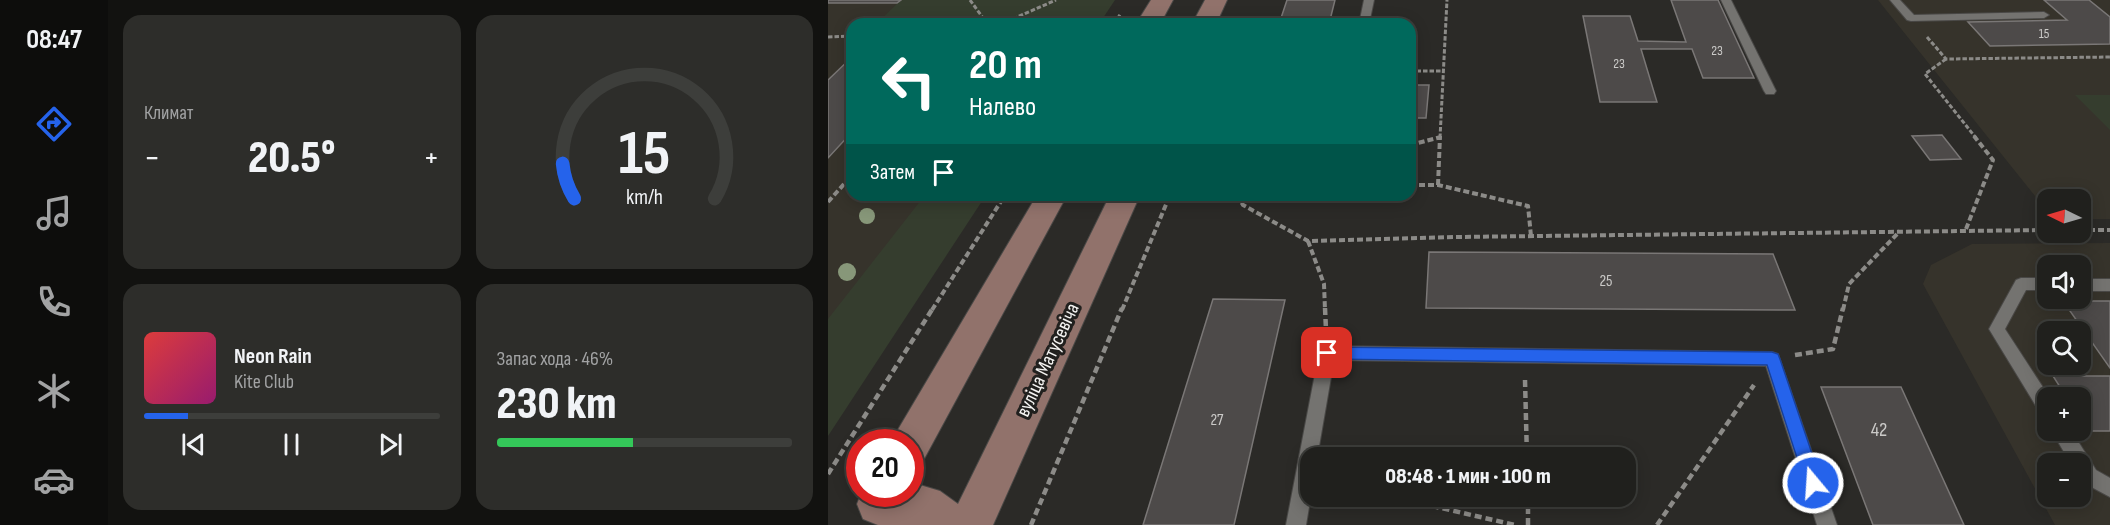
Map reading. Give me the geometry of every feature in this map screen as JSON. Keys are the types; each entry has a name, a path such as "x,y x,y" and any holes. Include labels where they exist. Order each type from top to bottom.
{"main road":[{"path":"1152,18 1162,0"},
{"path":"1207,18 1216,0"},
{"path":"920,429 1049,201"},
{"name":"вуліца Матусевіча","path":"971,525 1122,201"},
{"path":"924,505 939,513 947,525"}],"lane":[{"path":"1365,18 1369,0"},
{"path":"1726,0 1770,91"},
{"path":"1895,0 1911,18 2044,15"},
{"path":"2037,284 2021,284 1997,328 2037,392"},
{"path":"2091,285 2110,285"},
{"path":"1296,525 1327,353 1772,359 1827,525"},
{"path":"2067,441 2089,476 2110,489"}],"path":[{"path":"970,0 983,18"},
{"path":"1015,18 1056,0"},
{"path":"1438,185 1447,0"},
{"path":"1911,18 1946,60"},
{"path":"828,37 846,36"},
{"path":"1966,229 1993,160 1925,74 1946,60 2110,57"},
{"path":"1416,71 1444,71"},
{"path":"1416,143 1441,136"},
{"path":"828,202 846,182"},
{"path":"1416,185 1438,185 1528,206 1531,236"},
{"path":"828,474 1001,201"},
{"path":"1031,525 1167,201"},
{"path":"1241,201 1243,205 1308,241 1966,229 2037,230"},
{"path":"2091,230 2110,230"},
{"path":"1308,241 1324,284 1327,353"},
{"path":"1525,355 1527,447"},
{"path":"1437,507 1515,525"},
{"path":"1528,507 1528,525"}],"shaded area":[{"path":"828,0 1077,0 1064,18 846,18 846,201 922,201 828,324"},
{"path":"1878,0 2110,0 2110,219 2091,219 2091,189 2037,189 2037,199"},
{"path":"2110,243 2110,525 2055,525 2045,507 2091,507 2091,453 2037,453 2037,492 1923,284 1931,265 1972,244"}],"green space":[{"path":"901,0 1115,0 1103,18 882,18"},
{"path":"2075,95 2110,95 2110,130"},
{"path":"920,201 982,201 828,436 828,319"}],"building":[{"path":"828,0 901,0 897,3 828,3"},
{"path":"1287,0 1335,0 1330,18 1281,18"},
{"path":"1671,0 1718,0 1754,78 1703,78 1692,49 1641,49 1657,102 1600,102 1583,16 1630,16 1638,41 1686,42"},
{"path":"2044,0 2089,0 2110,17 2110,44 1990,46 1968,22 2067,20"},
{"path":"846,63 846,138 828,158 828,80"},
{"path":"1416,85 1429,85 1426,118 1416,118"},
{"path":"1942,135 1961,159 1930,160 1912,136"},
{"path":"1429,252 1773,254 1795,310 1426,308"},
{"path":"1213,299 1285,300 1234,525 1143,525"},
{"path":"2091,301 2110,301 2110,368 2091,341 2091,321 2077,321 2069,309 2091,309"},
{"path":"2053,376 2110,376 2110,431 2091,431 2091,387 2060,387"},
{"path":"1821,387 1901,387 1964,525 1873,525"}],"route":[{"path":"1327,353 1772,359 1813,483"}]}
